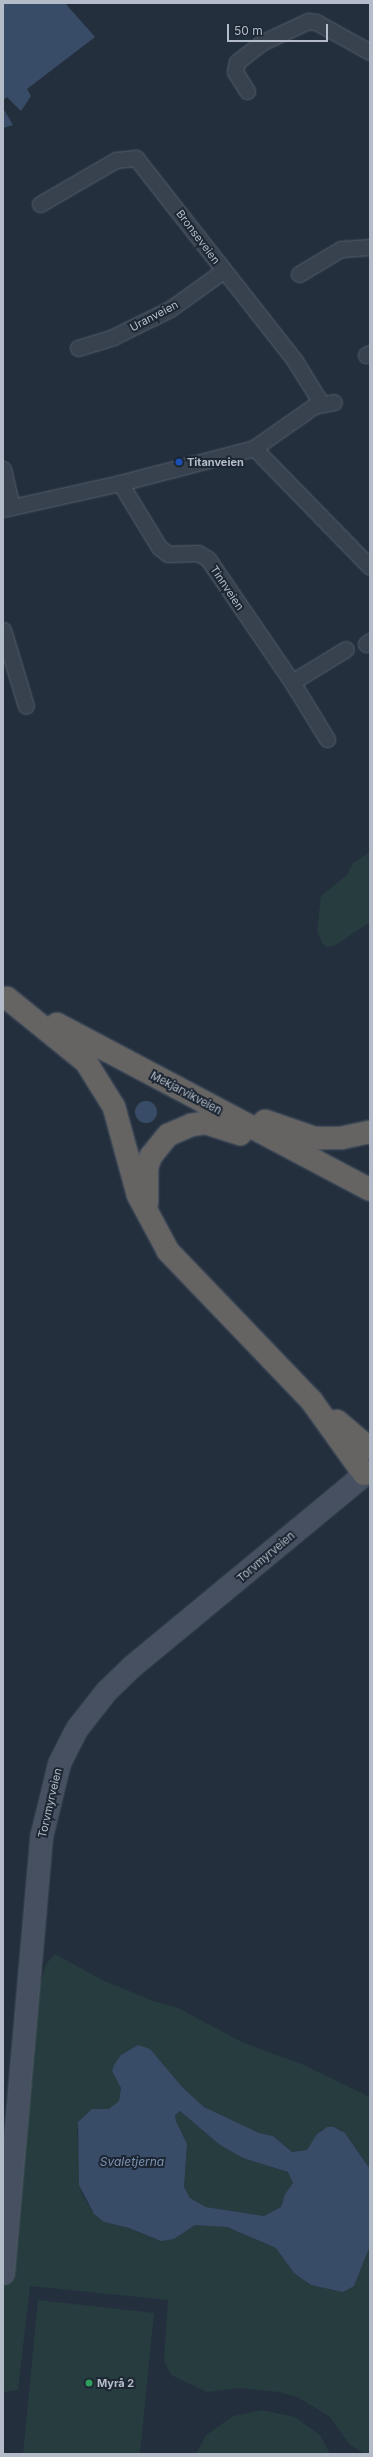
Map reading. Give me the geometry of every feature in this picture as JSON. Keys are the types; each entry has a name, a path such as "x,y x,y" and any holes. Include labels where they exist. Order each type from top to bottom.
{"highway":[{"name":"Mekjarvikveien","path":"5,996 370,1190"},
{"path":"5,996 71,1048 97,1076 119,1122 138,1195 153,1226 180,1266 311,1400 370,1449"},
{"path":"235,1119 266,1121 314,1138 341,1138 370,1132"},
{"path":"153,1226 146,1195 148,1167 151,1156 168,1135 186,1127 206,1123 251,1137 273,1139"},
{"path":"311,1400 367,1471"}],"main road":[{"name":"Torvmyrveien","path":"3,2272 41,1837 59,1763 77,1728 106,1691 132,1666 367,1471"}],"street":[{"path":"247,91 235,72 237,62 263,42 308,21 316,22 370,52"},
{"name":"Bronseveien","path":"7,508 120,483 254,448 327,403 223,271 204,242 136,158 116,160 40,204"},
{"path":"299,274 341,249 370,247"},
{"name":"Uranveien","path":"78,348 113,337 170,309 223,271"},
{"path":"254,448 370,567"},
{"path":"3,469 7,508"},
{"name":"Tinnveien","path":"120,483 159,547 168,554 198,553 208,559 292,682 327,739"},
{"path":"3,630 26,706"},
{"path":"292,682 346,649"}],"green space":[{"path":"370,852 370,922 334,946 327,947 322,943 317,931 321,896 347,875 353,863"},
{"path":"55,1954 102,1980 156,2002 178,2008 242,2042 304,2065 370,2097 370,2169 349,2138 340,2129 334,2127 321,2130 307,2150 292,2152 273,2136 259,2133 204,2107 183,2088 119,2082 121,2088 119,2101 115,2106 103,2111 98,2108 77,2128 81,2192 94,2214 104,2222 129,2228 155,2239 174,2239 195,2225 201,2224 227,2227 276,2248 294,2273 311,2285 354,2286 370,2246 370,2454 365,2454 350,2445 329,2416 297,2397 279,2392 240,2388 207,2392 171,2375 164,2360 168,2300 30,2286 18,2390 3,2392 3,2148 11,2150 35,2003 46,1964"},
{"path":"180,2111 220,2145 243,2158 288,2172 293,2183 285,2194 281,2207 264,2216 206,2207 190,2198 184,2187 187,2144 176,2121 175,2115"},
{"name":"Myrå 2","path":"38,2300 154,2313 140,2454 23,2454"},
{"path":"262,2410 295,2417 320,2435 330,2454 196,2454 206,2435 233,2416"}],"water":[{"path":"3,3 65,3 95,37 27,89 31,96 21,111 7,97 3,100"},
{"path":"3,108 13,125 3,128"},
{"path":"146,1101 154,1104 157,1112 154,1120 146,1123 138,1120 135,1112 138,1104"},
{"name":"Svaletjerna","path":"138,2045 150,2049 183,2088 204,2107 259,2133 273,2136 292,2152 307,2150 317,2134 327,2127 334,2127 345,2133 370,2169 370,2246 354,2286 343,2292 311,2285 294,2273 276,2248 227,2227 195,2225 174,2239 161,2241 129,2228 104,2222 94,2214 79,2185 78,2122 92,2109 109,2109 119,2101 121,2088 112,2071 121,2055","holes":["180,2111 220,2145 243,2158 288,2172 293,2183 285,2194 281,2207 264,2216 206,2207 190,2198 184,2187 187,2144 176,2121 175,2115"]}],"place":[{"name":"Titanveien","path":"179,462"},
{"name":"Myrå 2","path":"89,2383"}]}
